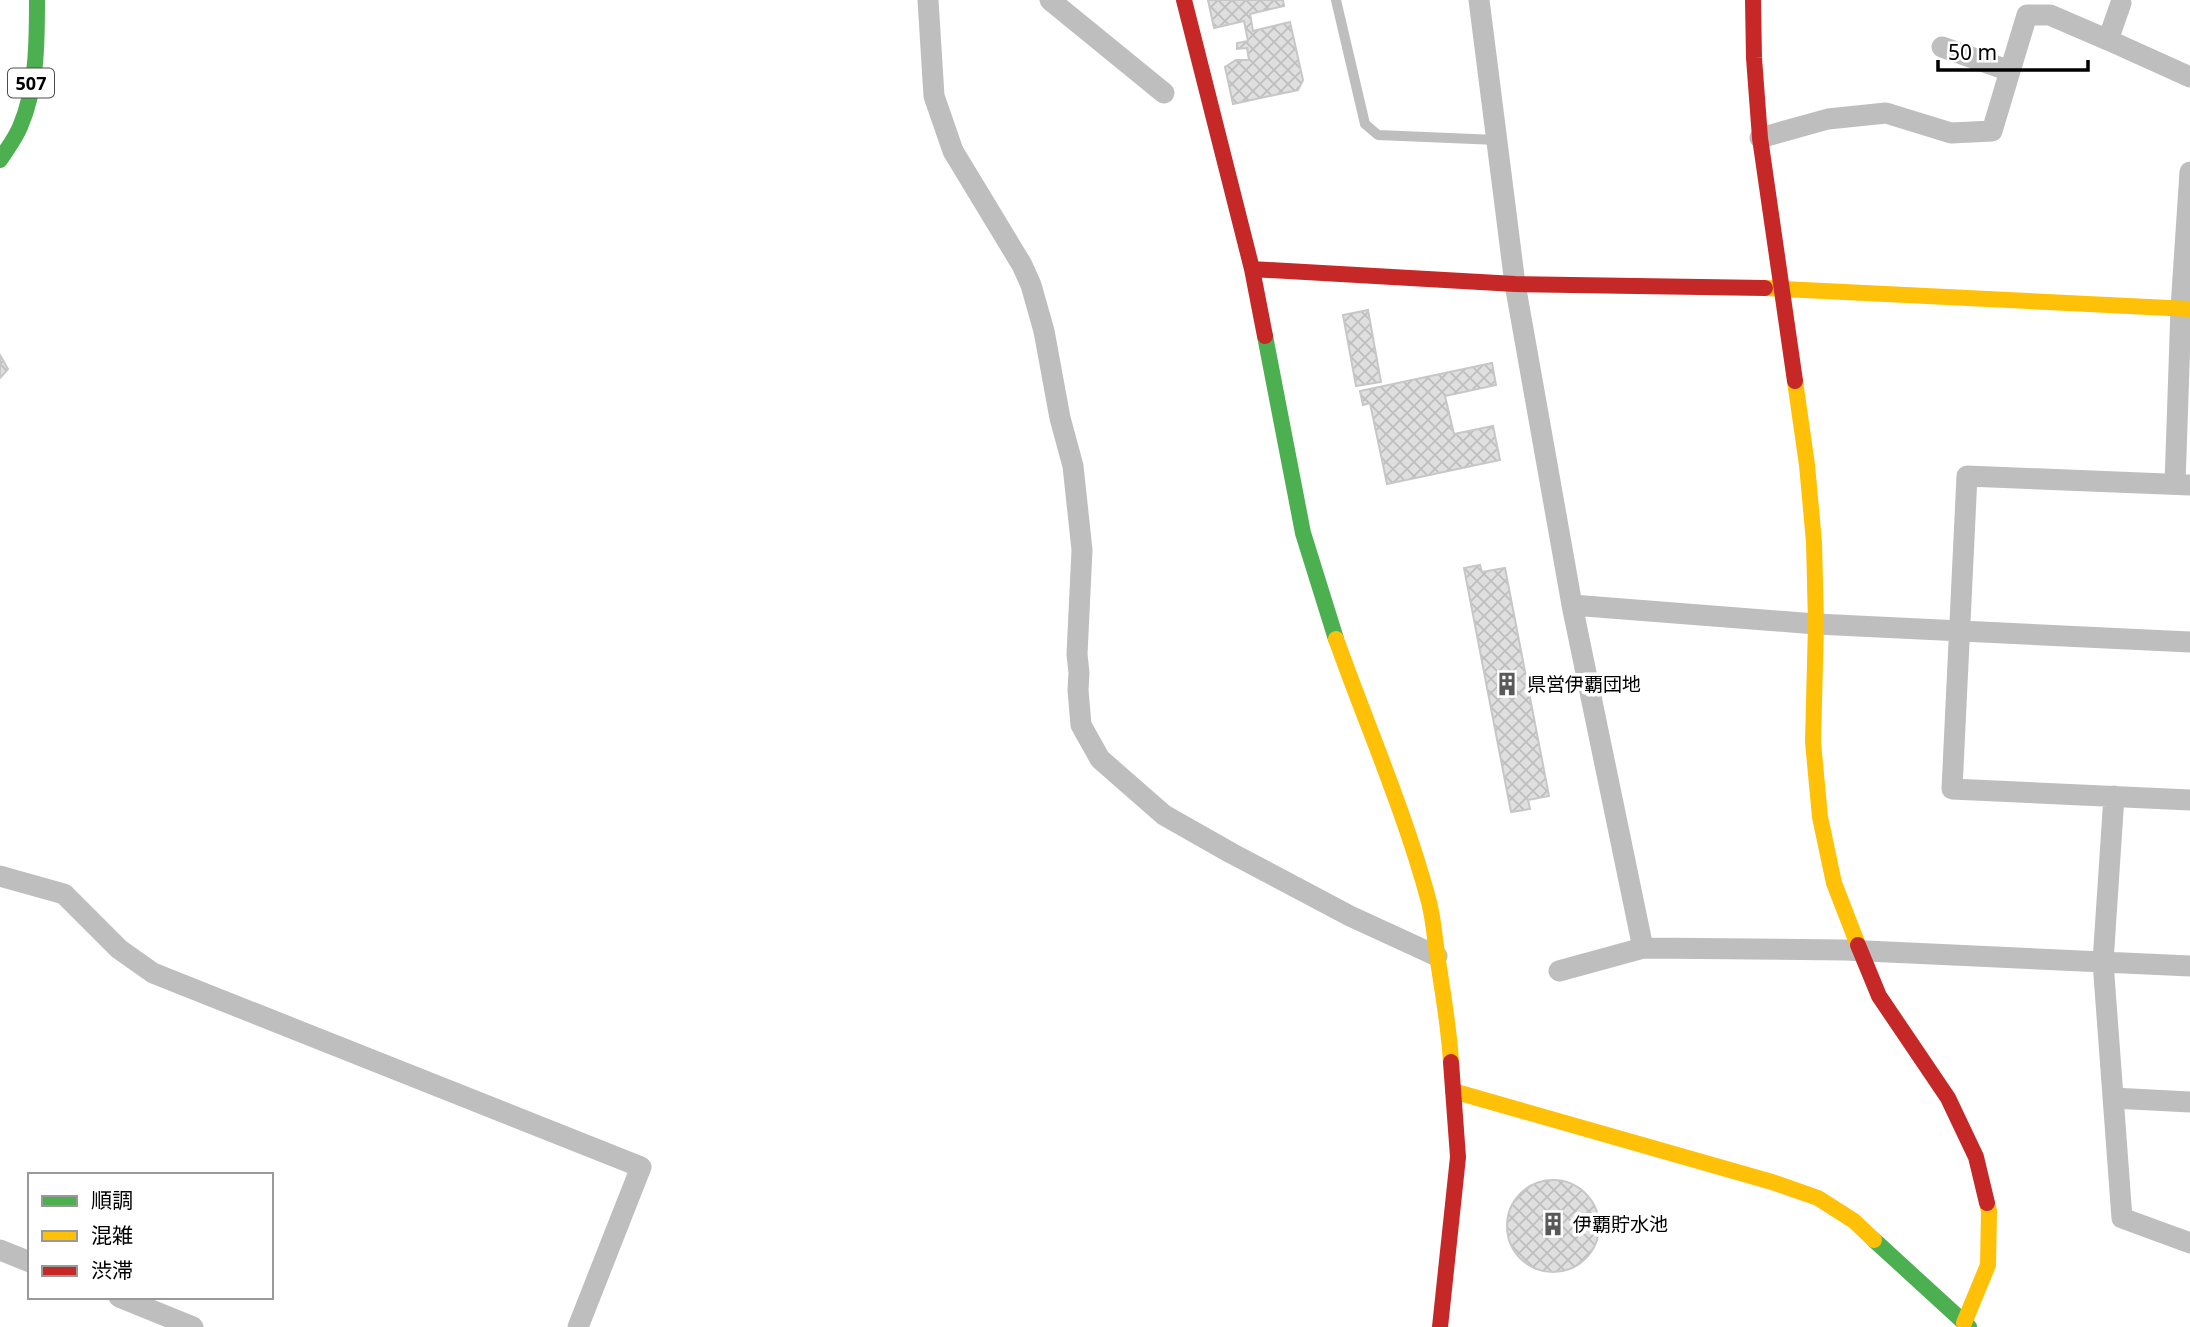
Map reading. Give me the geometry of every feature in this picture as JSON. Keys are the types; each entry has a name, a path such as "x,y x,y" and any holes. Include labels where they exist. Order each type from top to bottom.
{"main road":[{"name":"507","path":"0,160 22,123 38,38 37,0"},
{"path":"1184,0 1252,269 1314,572 1336,640 1396,801 1435,930 1449,1025 1458,1157 1440,1327"},
{"path":"1453,1091 1772,1182 1818,1198 1854,1221 1965,1326 1988,1265 1989,1211 1976,1157 1948,1098 1879,996 1834,883 1820,817 1813,742 1816,624 1814,542 1807,465 1760,138 1753,0"},
{"path":"1252,269 1516,284 1781,288 2186,309"}],"street":[{"path":"928,0 934,96 953,151 1031,285 1044,331 1060,418 1073,466 1082,550 1077,654 1081,725 1100,759 1164,815 1350,916 1437,956"},
{"path":"1050,0 1164,93"},
{"path":"1479,0 1516,284 1572,605 1643,948"},
{"path":"2108,40 2121,3"},
{"path":"1760,138 1828,120 1886,113 1951,133 1992,131 2027,15 2050,15 2190,77"},
{"path":"1942,47 2010,71"},
{"path":"2190,172 2183,484 1967,476 1952,789 2190,800"},
{"path":"1572,605 1816,624 2190,642"},
{"path":"2115,796 2104,962 2122,1219 2190,1243"},
{"path":"0,876 64,894 119,949 153,973 642,1167 578,1327"},
{"path":"1559,971 1643,948 1860,951 2190,966"},
{"path":"2113,1098 2190,1102"},
{"path":"0,1250 28,1261"},
{"path":"124,1299 193,1327"}],"lane":[{"path":"1336,0 1365,124 1378,135 1497,140"}],"building":[{"path":"1208,0 1283,0 1284,6 1250,14 1253,31 1290,22 1303,80 1298,90 1233,104 1225,67 1236,60 1249,60 1247,48 1237,49 1237,43 1248,41 1244,21 1214,28"},
{"path":"1368,310 1381,382 1356,386 1343,315"},
{"path":"0,355 8,369 0,378"},
{"path":"1492,363 1496,385 1445,396 1454,434 1493,426 1500,460 1387,484 1370,403 1363,405 1360,391"},
{"name":"県営伊覇団地","path":"1480,565 1482,572 1505,568 1549,796 1528,800 1530,809 1511,812 1464,568"},
{"name":"伊覇貯水池","path":"1553,1180 1571,1183 1586,1193 1596,1208 1599,1226 1596,1244 1586,1259 1571,1269 1553,1272 1535,1269 1520,1259 1510,1244 1507,1226 1510,1208 1520,1193 1535,1183"}],"traffic: fast":[{"path":"0,160 18,131 30,97 36,48 37,0"},
{"path":"1265,336 1303,533 1336,639"},
{"path":"1874,1240 1969,1327"}],"traffic: slow":[{"path":"1765,288 2190,309"},
{"path":"1795,381 1814,542 1816,624 1813,742 1820,817 1834,883 1858,945"},
{"path":"1336,639 1397,802 1429,902 1451,1062"},
{"path":"1453,1091 1772,1182 1818,1198 1854,1221 1874,1240"},
{"path":"1964,1323 1988,1265 1987,1203"}],"traffic: jam":[{"path":"1184,0 1252,269 1265,336"},
{"path":"1753,0 1760,138 1795,381"},
{"path":"1252,269 1515,284 1765,288"},
{"path":"1858,945 1879,996 1948,1098 1976,1157 1987,1203"},
{"path":"1440,1327 1458,1157 1451,1062"}],"place":[{"name":"県営伊覇団地","path":"1507,684"},
{"name":"伊覇貯水池","path":"1553,1224"}]}
